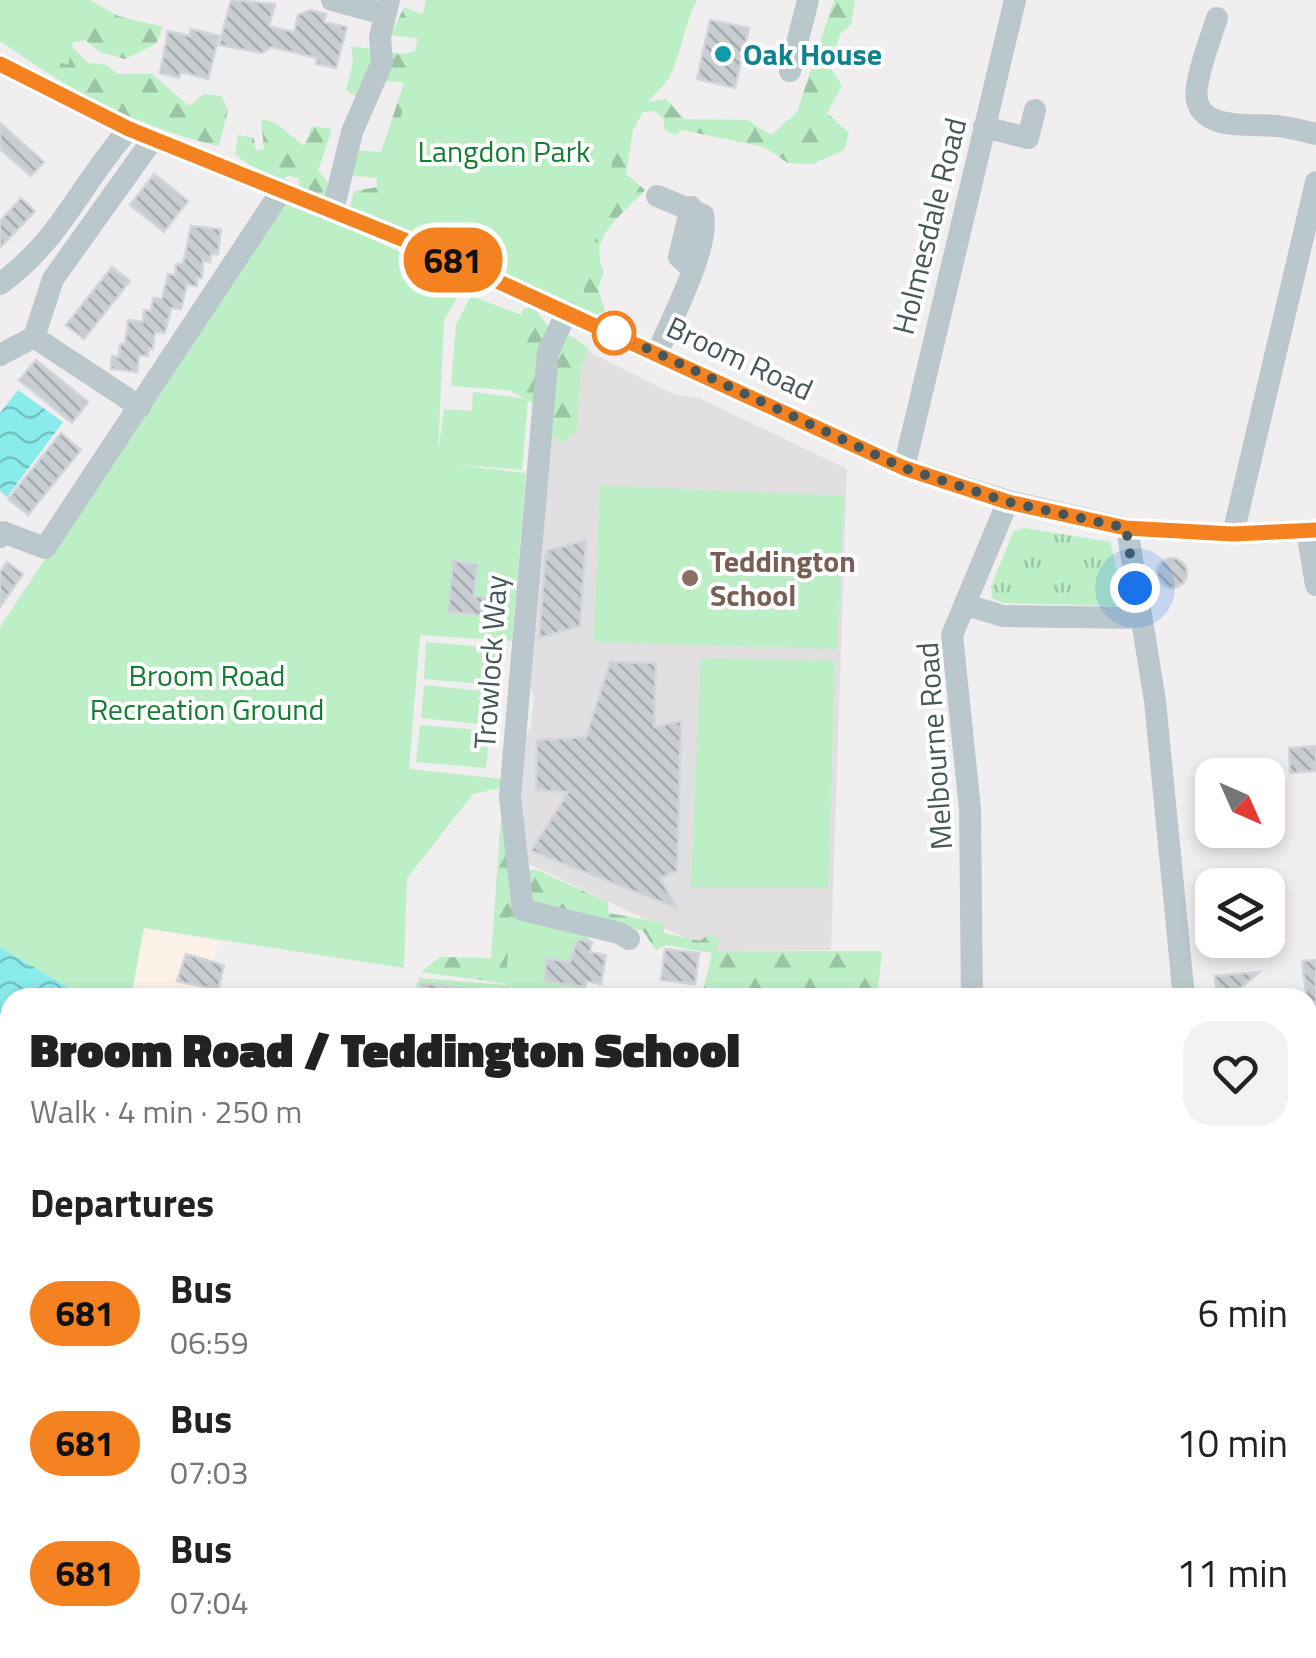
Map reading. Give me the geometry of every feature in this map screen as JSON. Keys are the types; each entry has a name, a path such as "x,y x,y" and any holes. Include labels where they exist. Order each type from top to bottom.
{"street":[{"path":"332,0 386,7 382,63 352,132 333,210"},
{"path":"790,71 808,0"},
{"name":"Holmesdale Road","path":"904,468 1015,0"},
{"path":"1217,18 1196,91 1202,110 1213,120 1234,126 1278,126 1316,134"},
{"name":"Broom Road","path":"0,64 129,129 333,210 567,312 904,468 1008,502 1126,528 1233,534 1311,530"},
{"path":"984,128 1028,138 1035,110"},
{"path":"0,284 34,259 52,238 94,169 129,129"},
{"path":"0,355 34,337 53,278 153,139"},
{"path":"1233,534 1316,182"},
{"path":"0,536 3,532 45,548 282,190"},
{"path":"657,196 692,208 679,257 692,268 658,352"},
{"path":"1292,280 1316,286"},
{"name":"Trowlock Way","path":"567,312 548,352 510,797 523,910 620,932 629,939"},
{"path":"34,337 140,407"},
{"name":"Melbourne Road","path":"972,988 970,809 952,635 1008,502"},
{"path":"1126,528 1155,700 1183,988"},
{"path":"1311,530 1316,585"},
{"path":"966,605 1003,616 1140,618"}],"shaded area":[{"name":"Teddington School","path":"572,343 676,395 699,398 847,469 831,950 713,951 527,863 521,743 531,727 534,695 526,680 559,356"},
{"path":"144,928 219,942 203,988 133,988"}],"green space":[{"path":"0,0 90,0 118,16 163,27 156,44 125,59 100,52 85,40 69,43 88,63 107,65 117,74 152,74 189,106 204,94 221,96 228,110 219,146 159,128 104,105 26,59 0,41"},
{"path":"0,0 82,0 68,65 0,38"},
{"name":"Langdon Park","path":"426,0 697,0 670,76 618,136 580,309 375,210 396,140"},
{"path":"834,0 855,0 851,25 840,34 831,68 842,86 827,113 849,133 844,150 813,164 788,163 764,147 682,130 675,135 665,130 663,118 654,111 643,112 633,130 626,174 645,190 610,226 600,247 604,272 598,288 605,312 591,315 577,309 604,163 634,104 666,99 684,119 747,120 771,135 797,112"},
{"path":"404,7 426,16 564,304 349,211 354,191 377,187 377,178 346,175 354,150 381,152 404,83 379,83 360,99 346,90 353,63 351,46 401,54 419,50 421,39 391,35"},
{"path":"261,119 276,123 304,146 312,126 332,129 318,171 334,189 326,203 300,192 299,179 288,175 279,184 235,155 238,135 254,138 256,151 264,149"},
{"name":"Broom Road Recreation Ground","path":"284,200 467,282 444,320 438,454 444,409 472,411 473,392 528,399 522,470 449,464 526,473 512,641 420,635 409,769 502,779 501,788 473,794 407,878 404,968 144,928 133,988 71,988 0,947 0,627"},
{"path":"471,296 529,318 521,391 451,386 456,324"},
{"path":"534,307 557,340 570,335 589,349 581,366 577,430 562,443 549,433 538,406 512,392 511,361 517,329 523,309"},
{"path":"600,485 844,496 837,649 594,642"},
{"path":"1024,528 1110,542 1124,601 1115,606 1003,603 992,598 991,586 1013,532"},
{"path":"426,642 497,648 494,685 424,679"},
{"path":"701,658 835,661 828,888 691,888"},
{"path":"424,685 493,692 489,725 421,718"},
{"path":"420,725 490,731 486,768 416,762"},
{"path":"501,816 520,915 510,984 421,972 440,957 491,958"},
{"path":"523,870 537,870 608,902 608,913 664,923 664,933 700,941 709,934 721,940 715,951 882,951 878,988 704,988 712,953 666,945 656,950 643,931 530,901"},
{"path":"510,916 578,930 592,941 584,988 416,988 419,978 506,985"}],"water":[{"path":"18,390 63,422 7,497 0,491 0,413"},
{"path":"0,947 70,988 0,988"}],"building":[{"path":"231,0 275,4 269,26 294,32 298,15 310,10 326,14 324,22 347,27 336,68 316,64 317,58 271,47 263,53 219,45"},
{"name":"Oak House","path":"710,20 749,28 735,88 697,79"},
{"path":"191,29 219,36 208,79 181,72 179,78 160,73 168,31 189,36"},
{"path":"0,123 44,162 31,176 0,149"},
{"path":"154,174 188,201 164,232 130,205"},
{"path":"21,198 35,211 0,248 0,221"},
{"path":"191,226 221,229 218,254 211,254 210,262 203,261 202,278 197,278 197,286 187,285 181,309 171,308 165,333 155,332 153,349 149,348 148,356 139,355 137,372 111,369 112,356 119,357 120,344 125,344 128,320 143,322 144,310 151,311 153,298 162,299 168,274 175,275 176,264 183,264"},
{"path":"112,267 130,281 84,339 66,325"},
{"path":"36,360 88,402 72,423 19,380"},
{"path":"61,433 81,450 28,515 8,499"},
{"path":"586,540 580,626 539,638 546,551"},
{"path":"1172,558 1183,562 1187,573 1183,584 1172,588 1161,584 1157,573 1161,562"},
{"path":"453,561 477,564 474,596 493,599 491,616 448,612"},
{"path":"7,562 23,574 0,607 0,572"},
{"path":"610,662 656,663 654,727 681,721 677,871 660,878 677,908 531,851 568,792 536,790 537,740 586,737"},
{"path":"1316,746 1316,771 1290,773 1289,748"},
{"path":"577,939 592,942 590,952 606,955 601,984 586,981 585,987 545,981 546,958 570,962"},
{"path":"665,949 699,953 695,984 661,980"},
{"path":"186,954 224,965 218,988 177,981"},
{"path":"1316,960 1316,988 1305,988 1302,961"},
{"path":"1259,972 1240,988 1216,988 1215,976"},
{"path":"421,983 461,988 421,988"}],"bus line":[{"name":"681","path":"0,64 129,129 434,252 904,468 1008,502 1126,528 1233,534 1316,530"}],"place":[{"name":"Oak House","path":"723,54"},
{"name":"Teddington School","path":"690,578"}],"route":[{"path":"614,333 904,468 1008,502 1126,528 1135,588"}]}
